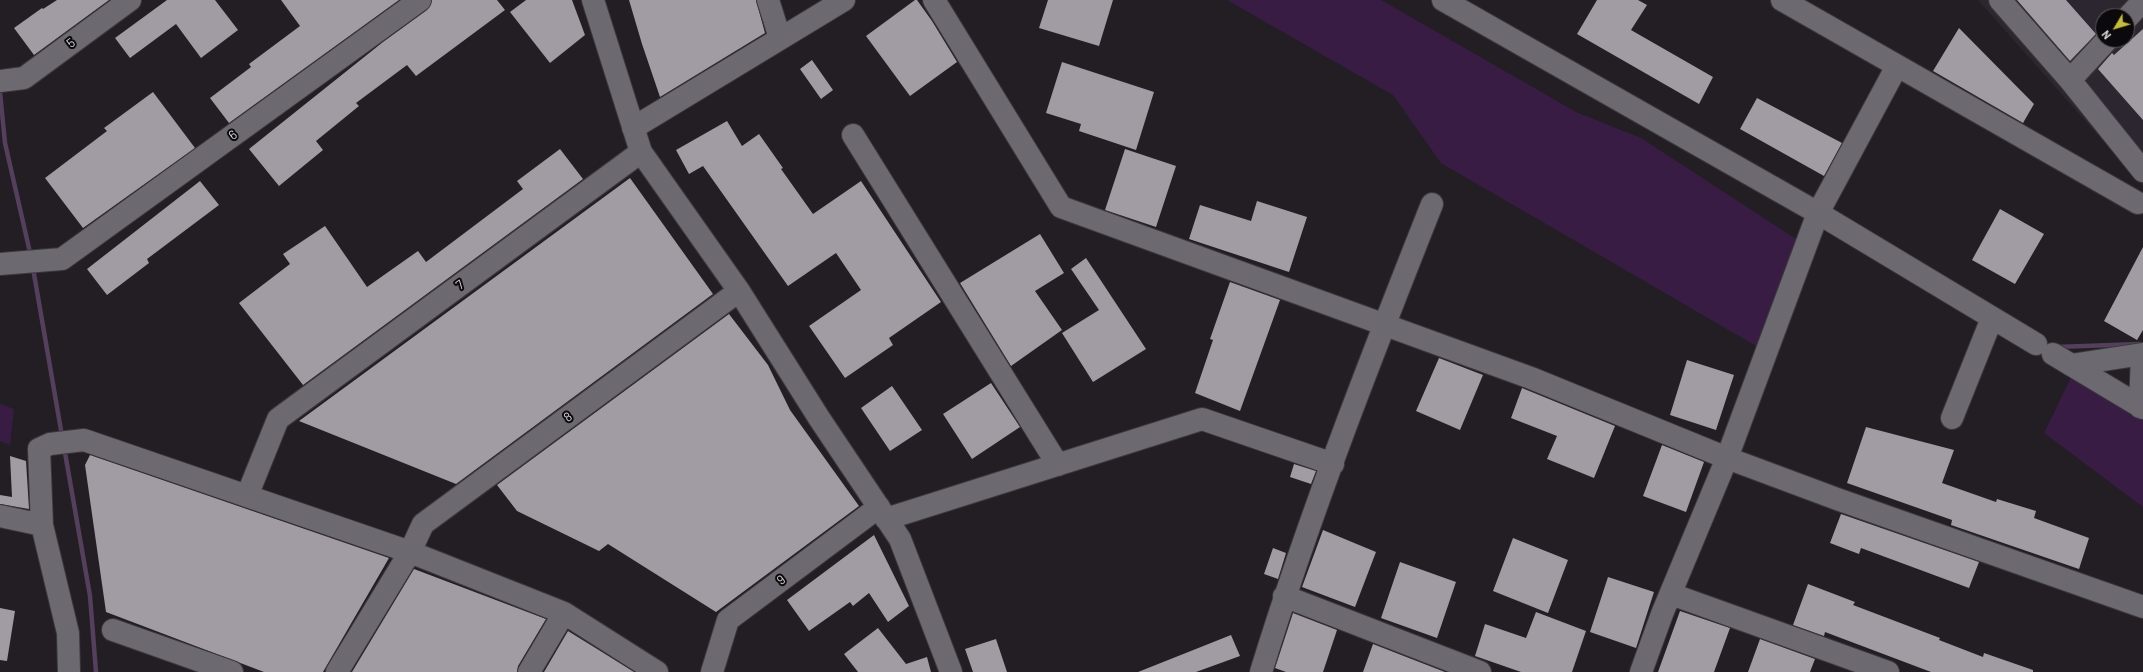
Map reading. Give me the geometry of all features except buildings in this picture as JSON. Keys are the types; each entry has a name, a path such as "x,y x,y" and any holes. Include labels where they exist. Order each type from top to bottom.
{"street":[{"name":"5","path":"4,80 24,78 130,0"},
{"name":"6","path":"0,264 62,259 420,0"},
{"path":"593,0 641,152 739,291 819,418 900,539 951,672"},
{"path":"768,0 780,38"},
{"path":"633,128 844,0"},
{"path":"934,0 1061,207 1531,378 1727,458 1837,499 2143,607"},
{"path":"1443,0 1818,213 2142,407"},
{"path":"1782,0 2138,203"},
{"path":"2000,0 2070,80 2143,171"},
{"path":"2135,10 2143,1"},
{"path":"2070,80 2100,48"},
{"path":"1641,672 1662,614 1727,458 1818,213 1897,66"},
{"path":"853,135 1058,465"},
{"name":"7","path":"247,496 278,419 641,152"},
{"path":"1261,672 1284,596 1384,325 1432,204"},
{"name":"8","path":"337,672 410,552 423,524 739,291"},
{"path":"1952,418 1992,318"},
{"path":"2054,354 2142,354 2142,407"},
{"name":"9","path":"712,672 728,620 883,513 1058,465 1202,419 1333,464"},
{"path":"69,672 68,633 42,525 39,449 50,444 84,440 410,552 564,613 657,672"},
{"path":"0,516 42,525"},
{"path":"1671,594 1888,672"},
{"path":"1284,596 1480,672"},
{"path":"529,672 564,613"},
{"path":"112,630 232,672"}],"shaded area":[{"path":"1227,0 1381,0 1576,112 1641,138 1796,239 1758,347 1441,163 1393,95"},
{"path":"1978,0 2143,0 2143,186"},
{"path":"2079,361 2143,406 2143,507 2044,433"},
{"path":"0,404 14,409 10,445 0,441"}],"waterway":[{"path":"0,92 5,143 31,257"},
{"path":"33,268 62,436"},
{"path":"2056,347 2140,344"},
{"path":"64,447 90,596 96,672"}]}
